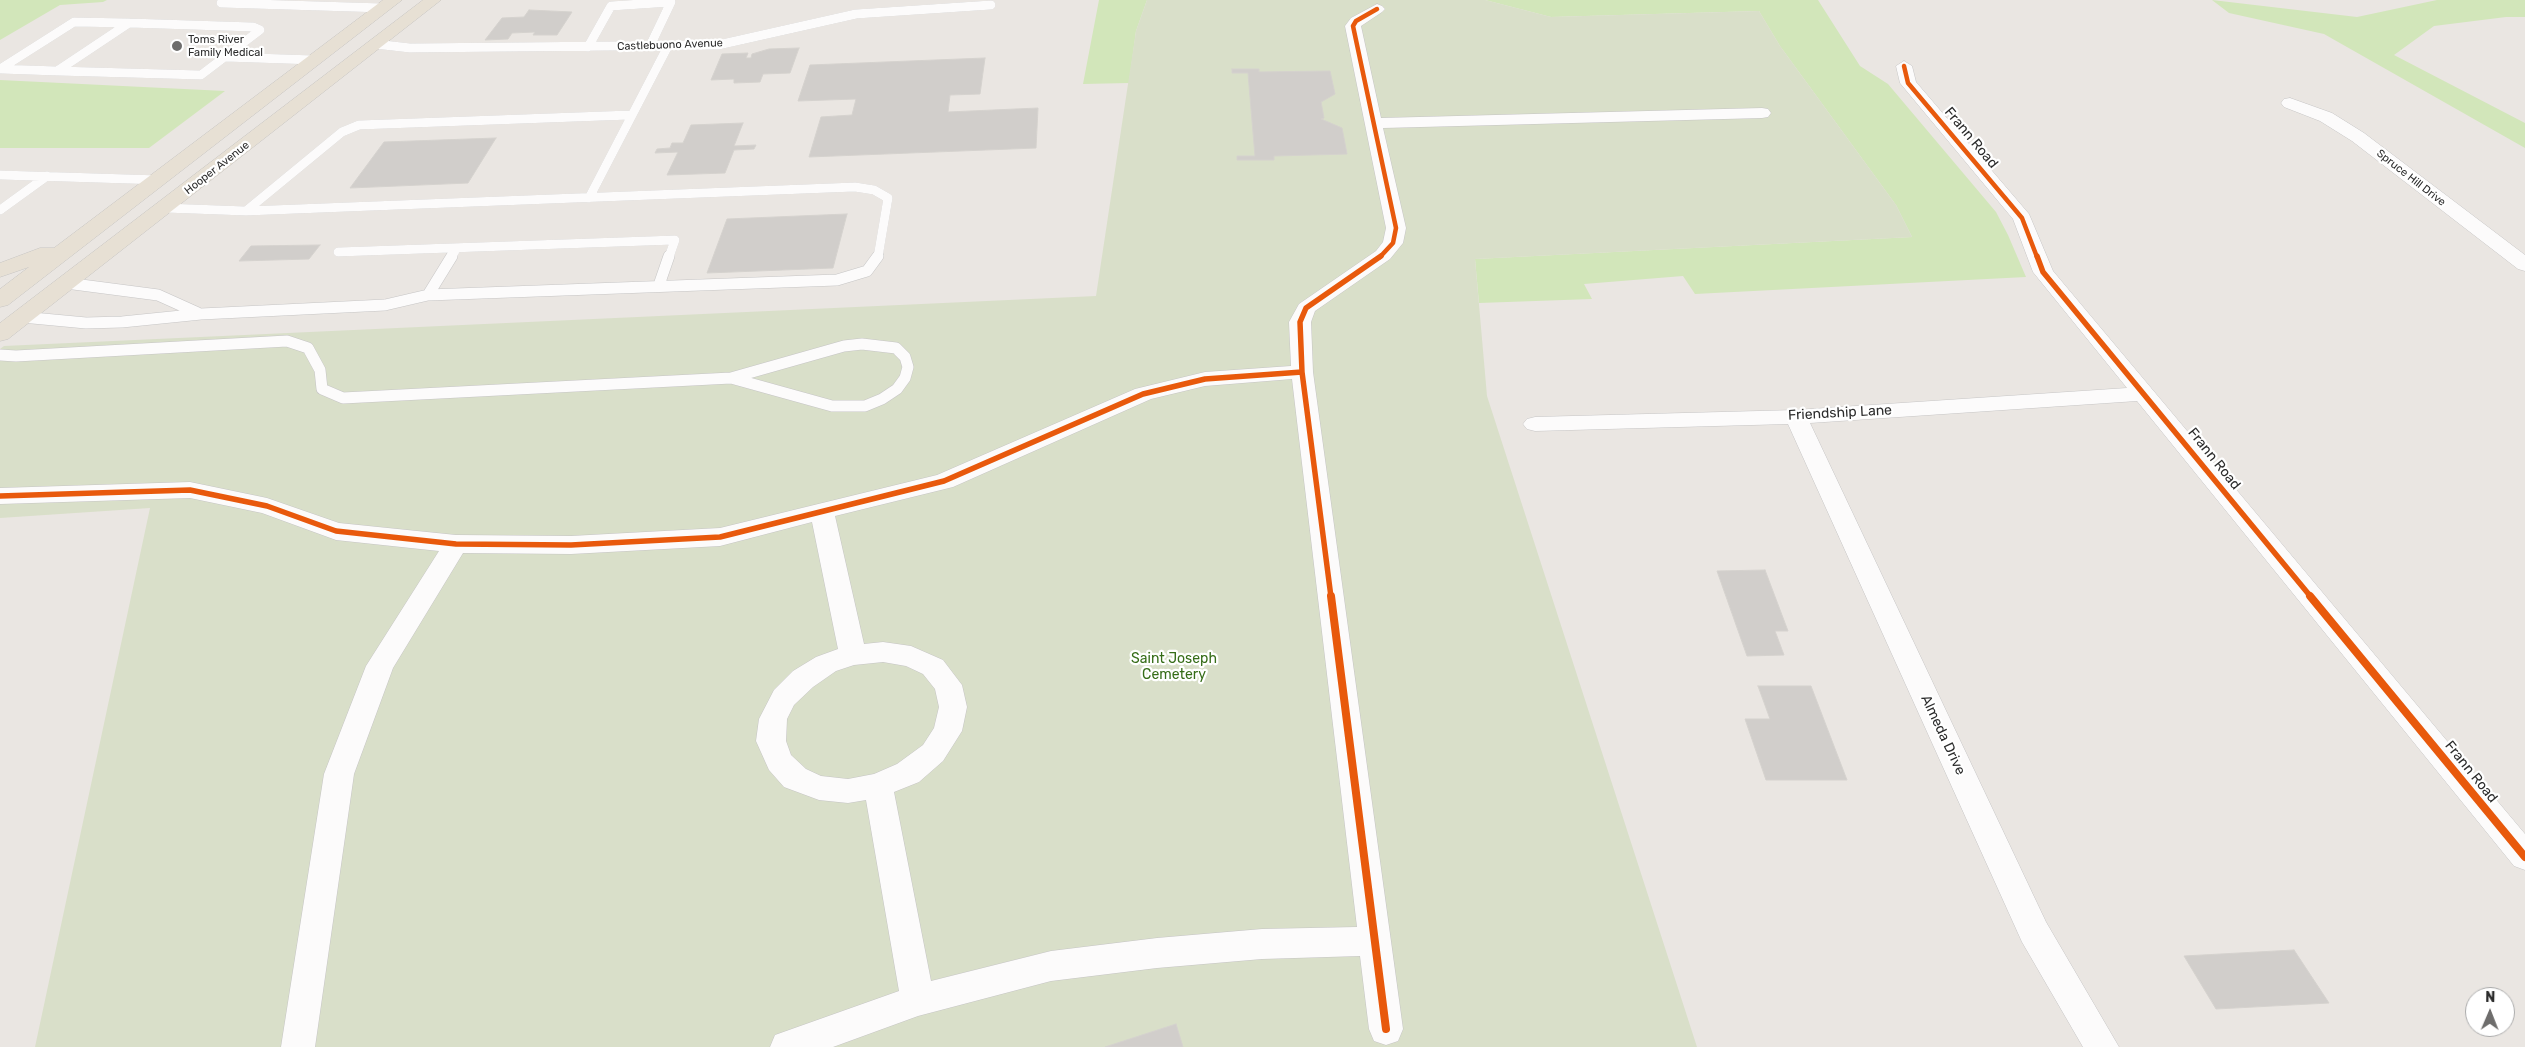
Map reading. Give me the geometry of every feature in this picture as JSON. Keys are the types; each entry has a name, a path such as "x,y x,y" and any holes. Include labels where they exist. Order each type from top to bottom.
{"main road":[{"name":"Hooper Avenue","path":"0,334 433,0"},
{"name":"Hooper Avenue","path":"0,300 389,4"},
{"path":"0,270 77,242"}],"street":[{"path":"1377,9 1356,21 1353,26 1396,228 1393,243 1383,255 1306,308 1300,322 1302,372 1386,1029"},
{"name":"Frann Road","path":"1904,66 1908,83 2022,218 2043,272 2525,857"},
{"name":"Spruce Hill Drive","path":"2290,103 2326,117 2358,137 2525,265"},
{"path":"1373,123 1762,113"},
{"path":"0,496 190,490 267,506 336,531 456,544 571,545 720,537 944,481 1143,394 1205,379 1302,372"},
{"name":"Friendship Lane","path":"1536,424 1796,416 2144,394"},
{"name":"Almeda Drive","path":"1796,416 2034,932 2102,1047"},
{"path":"822,512 853,655"},
{"path":"298,1047 339,774 380,666 456,544"},
{"path":"883,652 911,656 933,667 948,685 953,707 948,731 933,753 908,773 878,786 848,791 819,788 795,778 779,762 771,741 773,719 784,698 803,679 826,664 853,655 883,652"},
{"path":"878,786 918,1000"},
{"path":"787,1047 918,1000 1051,966 1262,944 1375,941"}],"lane":[{"path":"301,6 309,0"},
{"path":"650,46 672,1"},
{"path":"588,47 611,6 672,1"},
{"path":"221,3 301,6 389,4"},
{"name":"Castlebuono Avenue","path":"375,44 410,48 718,45 856,14 916,4 991,5"},
{"path":"74,22 253,27 260,30 201,75 0,69 74,22"},
{"path":"57,71 129,23"},
{"path":"589,198 630,115 668,46"},
{"path":"225,57 314,60"},
{"path":"246,211 342,132 359,125 630,115"},
{"path":"0,175 160,180"},
{"path":"0,210 47,176"},
{"path":"22,317 86,323 201,314 385,305 428,295 659,285 837,280 862,274 878,259 888,198 874,190 855,187 246,211 165,208"},
{"path":"338,252 675,240 659,285"},
{"path":"428,295 457,248"},
{"path":"66,283 117,288 158,295 201,314"},
{"path":"0,355 16,356 287,341 308,348 320,370 322,389 342,398 731,378 844,346 862,344 896,348 905,357 908,367 905,378 897,389 882,399 865,406 846,407 815,403 776,389 731,378"}],"green space":[{"path":"0,0 107,0 103,2 60,5 0,40"},
{"path":"1099,0 1147,0 1136,31 1129,83 1083,84"},
{"name":"Saint Joseph Cemetery","path":"1147,0 1485,0 1551,17 1759,11 1780,46 1896,205 1912,237 1475,259 1487,396 1697,1047 35,1047 150,508 0,518 0,349 4,346 1096,296 1136,31"},
{"path":"1485,0 1818,0 1860,66 1888,84 1996,212 2026,277 1695,294 1683,276 1584,284 1592,299 1479,303 1475,259 1912,237 1896,205 1780,46 1759,11 1551,17"},
{"path":"2212,0 2357,17 2437,0 2525,0 2525,17 2506,17 2434,26 2394,55 2525,123 2525,148 2324,34 2229,13"},
{"path":"0,80 225,91 149,148 0,148"}],"building":[{"path":"529,10 572,12 557,35 533,35 535,32 512,33 508,39 485,40 502,18 524,17"},
{"path":"799,48 790,73 763,74 760,82 734,83 734,79 711,80 722,54 748,53 746,58 751,58 752,54 769,49"},
{"path":"985,58 980,94 950,95 948,112 1038,108 1036,148 809,157 821,117 852,115 856,99 798,101 810,65"},
{"path":"1232,69 1259,69 1259,72 1330,71 1335,94 1321,102 1324,118 1321,119 1342,128 1347,154 1274,156 1274,160 1237,160 1237,156 1255,156 1248,73 1232,73"},
{"path":"743,123 734,146 756,145 754,149 734,150 725,173 667,175 678,152 655,153 657,149 670,148 672,143 683,143 691,125"},
{"path":"496,138 468,183 350,188 384,142"},
{"path":"847,214 833,268 707,273 727,219"},
{"path":"320,245 309,259 239,261 251,246"},
{"path":"1765,570 1788,631 1775,631 1784,655 1747,656 1717,571"},
{"path":"1758,686 1811,686 1847,780 1766,780 1745,719 1770,719"},
{"path":"2294,950 2329,1003 2216,1009 2184,956"},
{"path":"1176,1024 1183,1047 1105,1047"}],"cycle path":[{"path":"1377,9 1356,21 1353,26 1396,228 1393,243 1383,255 1306,308 1300,322 1302,372 1386,1029"},
{"path":"1904,66 1908,83 2022,218 2043,272 2525,857"},
{"path":"0,496 190,490 267,506 336,531 456,544 571,545 720,537 944,481 1143,394 1205,379 1302,372"}],"place":[{"name":"Toms River Family Medical","path":"177,46"}]}
